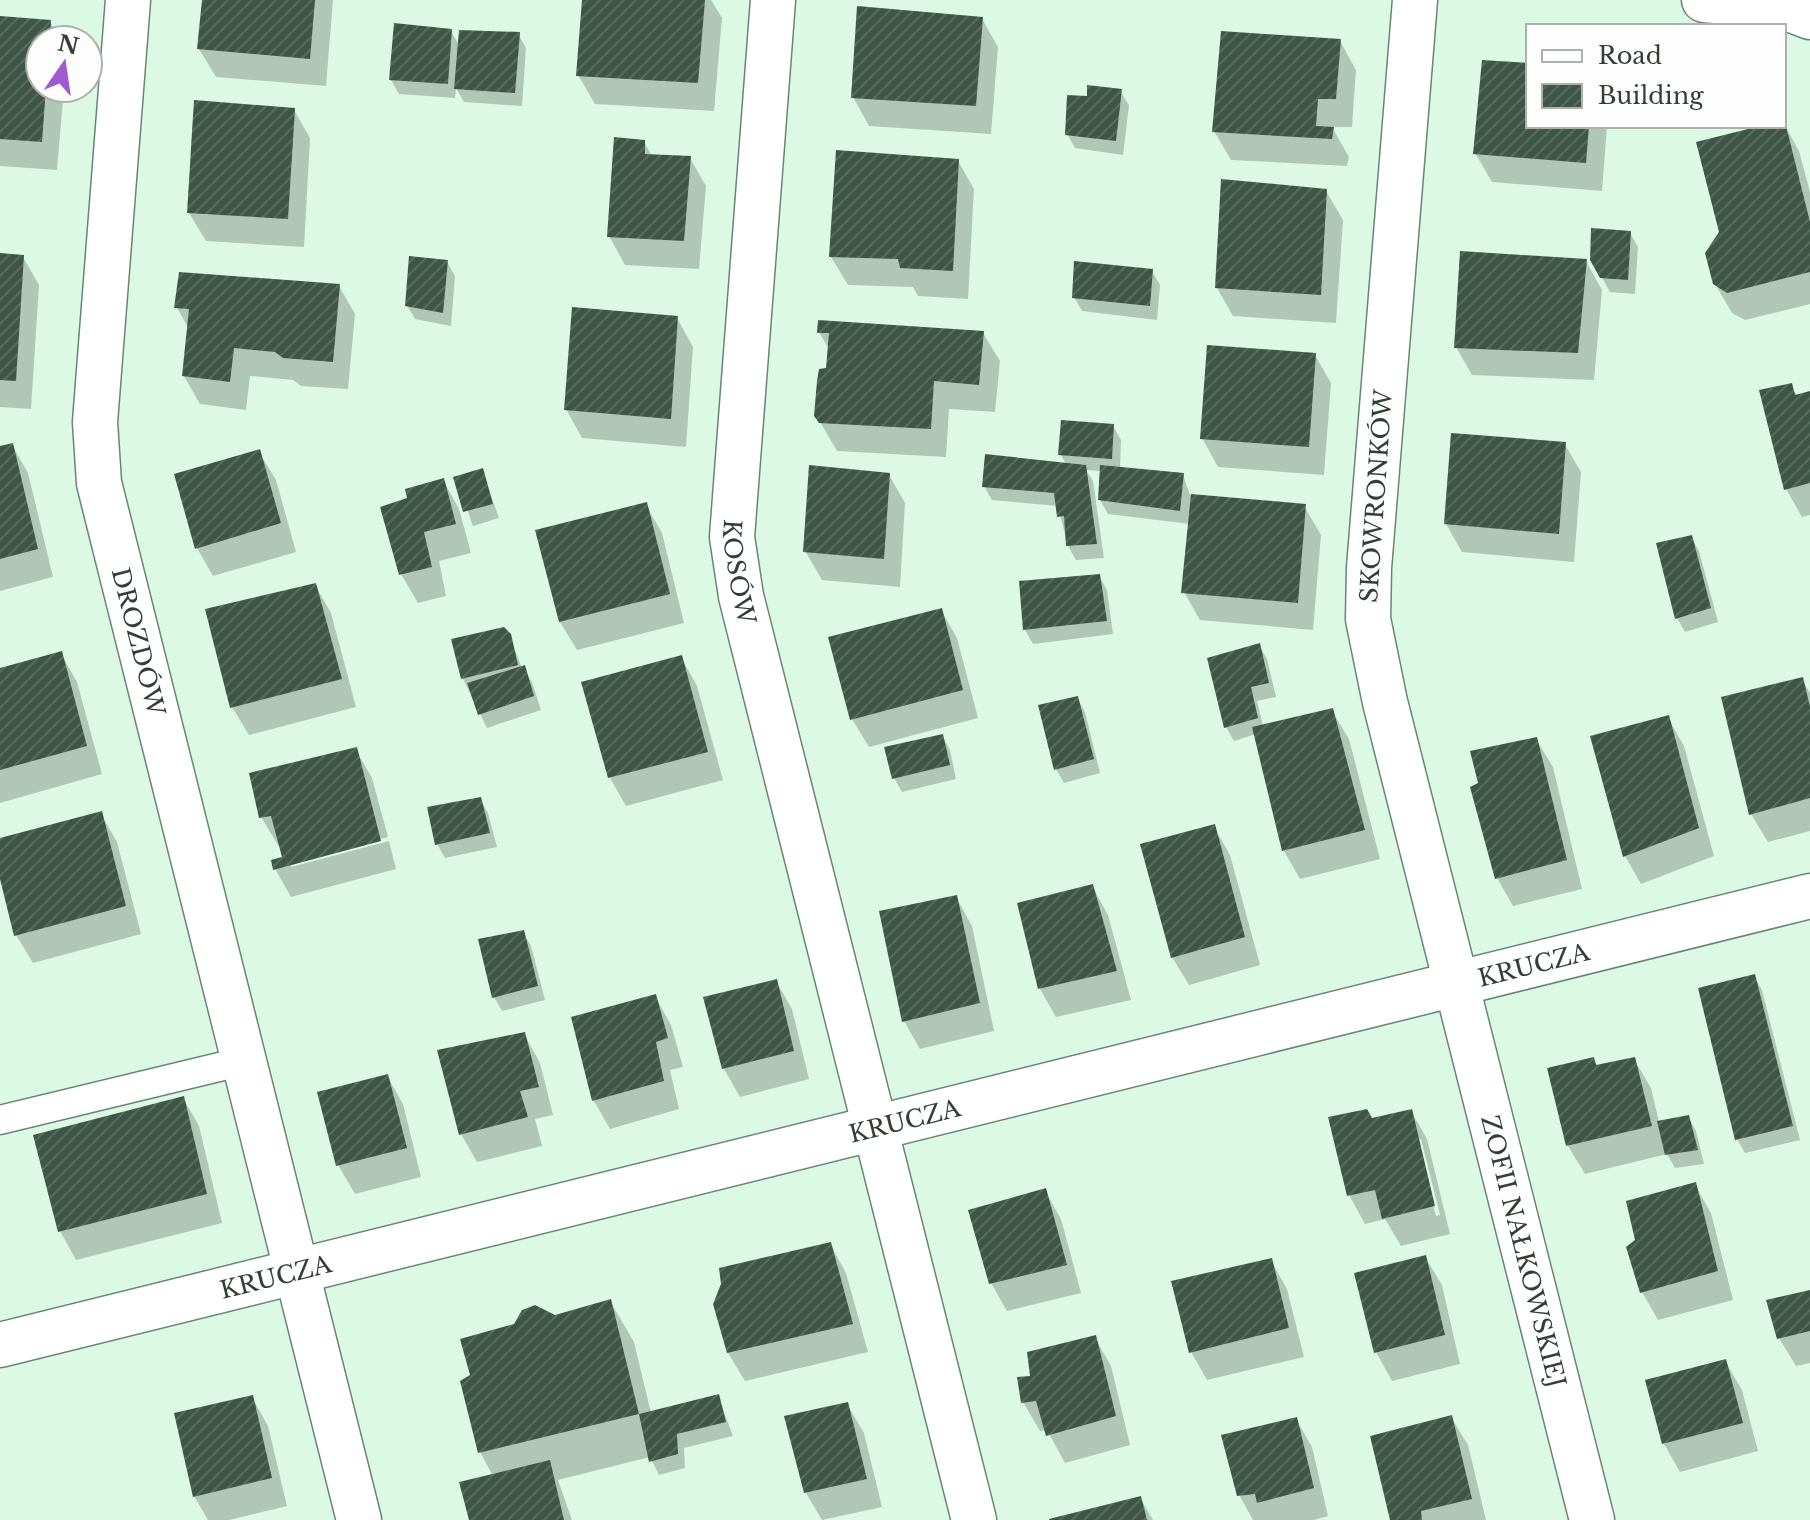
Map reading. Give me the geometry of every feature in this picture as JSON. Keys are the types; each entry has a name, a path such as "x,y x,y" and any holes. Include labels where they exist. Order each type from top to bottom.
{"street":[{"name":"DROZDÓW","path":"128,0 95,422 99,483 359,1520"},
{"name":"KOSÓW","path":"773,0 732,537 741,596 974,1520"},
{"name":"SKOWRONKÓW","path":"1415,0 1369,568 1368,619 1385,702 1456,984"},
{"path":"1704,0 1784,7 1810,17"},
{"name":"KRUCZA","path":"0,1345 876,1131 1810,896"},
{"name":"ZOFII NAŁKOWSKIEJ","path":"1456,984 1592,1520"}],"lane":[{"path":"0,1120 244,1061"}],"building":[{"path":"202,0 315,0 310,59 197,49"},
{"path":"582,0 705,0 698,83 576,76"},
{"path":"857,6 983,17 976,106 851,98"},
{"path":"0,16 51,20 51,24 24,24 24,104 45,104 42,142 0,139"},
{"path":"394,23 452,29 448,84 389,80"},
{"path":"459,30 520,32 515,93 454,89"},
{"path":"1221,31 1341,39 1336,99 1318,99 1316,126 1334,127 1332,139 1212,132"},
{"path":"1482,60 1526,63 1526,128 1589,128 1586,163 1473,154"},
{"path":"1087,85 1122,89 1116,141 1065,135 1067,95 1087,96"},
{"path":"194,100 295,108 288,219 187,213"},
{"path":"1786,126 1810,222 1810,272 1727,293 1713,284 1705,253 1719,232 1696,142 1752,128"},
{"path":"614,137 645,140 645,154 691,156 684,241 607,237"},
{"path":"836,150 959,159 953,271 900,268 898,259 829,257"},
{"path":"1221,179 1327,189 1321,295 1215,288"},
{"path":"1591,228 1631,231 1628,280 1600,278 1590,260"},
{"path":"1460,251 1587,259 1578,353 1454,348"},
{"path":"0,253 24,255 16,381 0,380"},
{"path":"409,256 448,260 443,313 405,306"},
{"path":"1074,261 1153,269 1150,306 1072,298"},
{"path":"179,272 340,284 333,362 283,358 275,352 234,348 230,382 182,376 189,309 174,308"},
{"path":"572,307 678,316 671,419 564,410"},
{"path":"818,320 984,331 979,385 934,381 931,429 819,423 814,416 817,381 819,369 826,368 829,333 817,333"},
{"path":"1207,345 1316,353 1309,447 1200,439"},
{"path":"1792,383 1795,395 1810,391 1810,483 1784,490 1759,390"},
{"path":"1061,420 1114,424 1112,459 1058,455"},
{"path":"1451,433 1566,442 1559,534 1444,524"},
{"path":"13,443 38,549 0,559 0,446"},
{"path":"260,449 281,523 195,549 174,474"},
{"path":"985,454 1086,465 1097,544 1066,546 1064,516 1057,517 1054,493 982,487"},
{"path":"809,465 890,473 884,559 803,552"},
{"path":"1100,465 1184,473 1180,511 1098,500"},
{"path":"483,468 493,504 463,512 453,477"},
{"path":"444,478 456,524 424,532 432,567 399,575 380,507 407,498 405,489"},
{"path":"1191,494 1306,504 1298,603 1181,593"},
{"path":"647,502 670,594 559,622 535,530"},
{"path":"1692,535 1711,608 1675,619 1656,543"},
{"path":"1100,574 1107,621 1023,630 1019,581"},
{"path":"316,583 342,679 230,708 205,609"},
{"path":"942,608 963,690 850,720 828,637"},
{"path":"504,627 511,634 518,665 461,679 451,639"},
{"path":"1260,643 1269,683 1251,687 1258,718 1224,728 1207,658"},
{"path":"62,651 87,746 0,770 0,668"},
{"path":"682,655 708,752 608,778 581,682"},
{"path":"525,665 534,696 478,715 467,683"},
{"path":"1803,677 1810,707 1810,798 1749,815 1721,697"},
{"path":"1078,696 1094,759 1054,770 1038,705"},
{"path":"1333,708 1365,830 1282,851 1252,727"},
{"path":"1669,715 1699,828 1623,857 1590,736"},
{"path":"943,734 950,765 892,779 884,747"},
{"path":"1537,737 1567,860 1495,879 1470,787 1478,783 1470,751"},
{"path":"357,747 381,841 273,870 271,860 282,857 271,816 259,818 249,773"},
{"path":"481,797 490,833 435,845 427,807"},
{"path":"102,811 126,906 14,936 0,879 0,838"},
{"path":"1215,824 1245,937 1171,958 1140,844"},
{"path":"1093,884 1117,971 1038,989 1017,903"},
{"path":"957,895 980,1003 902,1022 879,911"},
{"path":"524,930 538,986 492,998 478,939"},
{"path":"1755,974 1793,1126 1735,1140 1698,988"},
{"path":"777,979 794,1051 722,1069 703,997"},
{"path":"656,994 668,1038 656,1042 664,1081 592,1101 571,1017"},
{"path":"525,1032 539,1087 520,1091 528,1117 459,1135 437,1050"},
{"path":"1594,1057 1596,1065 1635,1057 1652,1126 1566,1146 1547,1068"},
{"path":"388,1074 407,1148 336,1166 317,1092"},
{"path":"184,1096 207,1194 58,1232 33,1135"},
{"path":"1367,1109 1372,1118 1412,1109 1435,1206 1382,1219 1375,1190 1347,1196 1328,1117"},
{"path":"1689,1115 1698,1150 1665,1155 1657,1121"},
{"path":"1696,1182 1718,1271 1640,1293 1626,1247 1635,1240 1626,1201"},
{"path":"1046,1188 1067,1265 989,1284 968,1210"},
{"path":"831,1242 853,1324 727,1353 713,1304 721,1284 719,1268"},
{"path":"1426,1255 1445,1335 1374,1353 1354,1273"},
{"path":"1272,1258 1289,1328 1189,1353 1171,1281"},
{"path":"1810,1290 1810,1331 1777,1339 1766,1300"},
{"path":"611,1299 639,1414 478,1453 460,1381 470,1375 460,1339 514,1324 522,1310 535,1305 555,1315"},
{"path":"1096,1335 1116,1416 1046,1436 1036,1401 1021,1403 1017,1377 1030,1376 1027,1352"},
{"path":"1726,1359 1743,1423 1662,1444 1645,1380"},
{"path":"719,1394 726,1422 677,1434 678,1454 649,1462 639,1414"},
{"path":"253,1395 272,1478 193,1497 174,1413"},
{"path":"848,1402 867,1479 804,1493 784,1416"},
{"path":"1452,1415 1472,1499 1421,1511 1422,1520 1390,1520 1370,1436"},
{"path":"1297,1417 1314,1488 1257,1503 1255,1494 1237,1496 1221,1435"},
{"path":"550,1460 564,1520 469,1520 459,1482"},
{"path":"1141,1496 1147,1520 1049,1520 1049,1519"}]}
